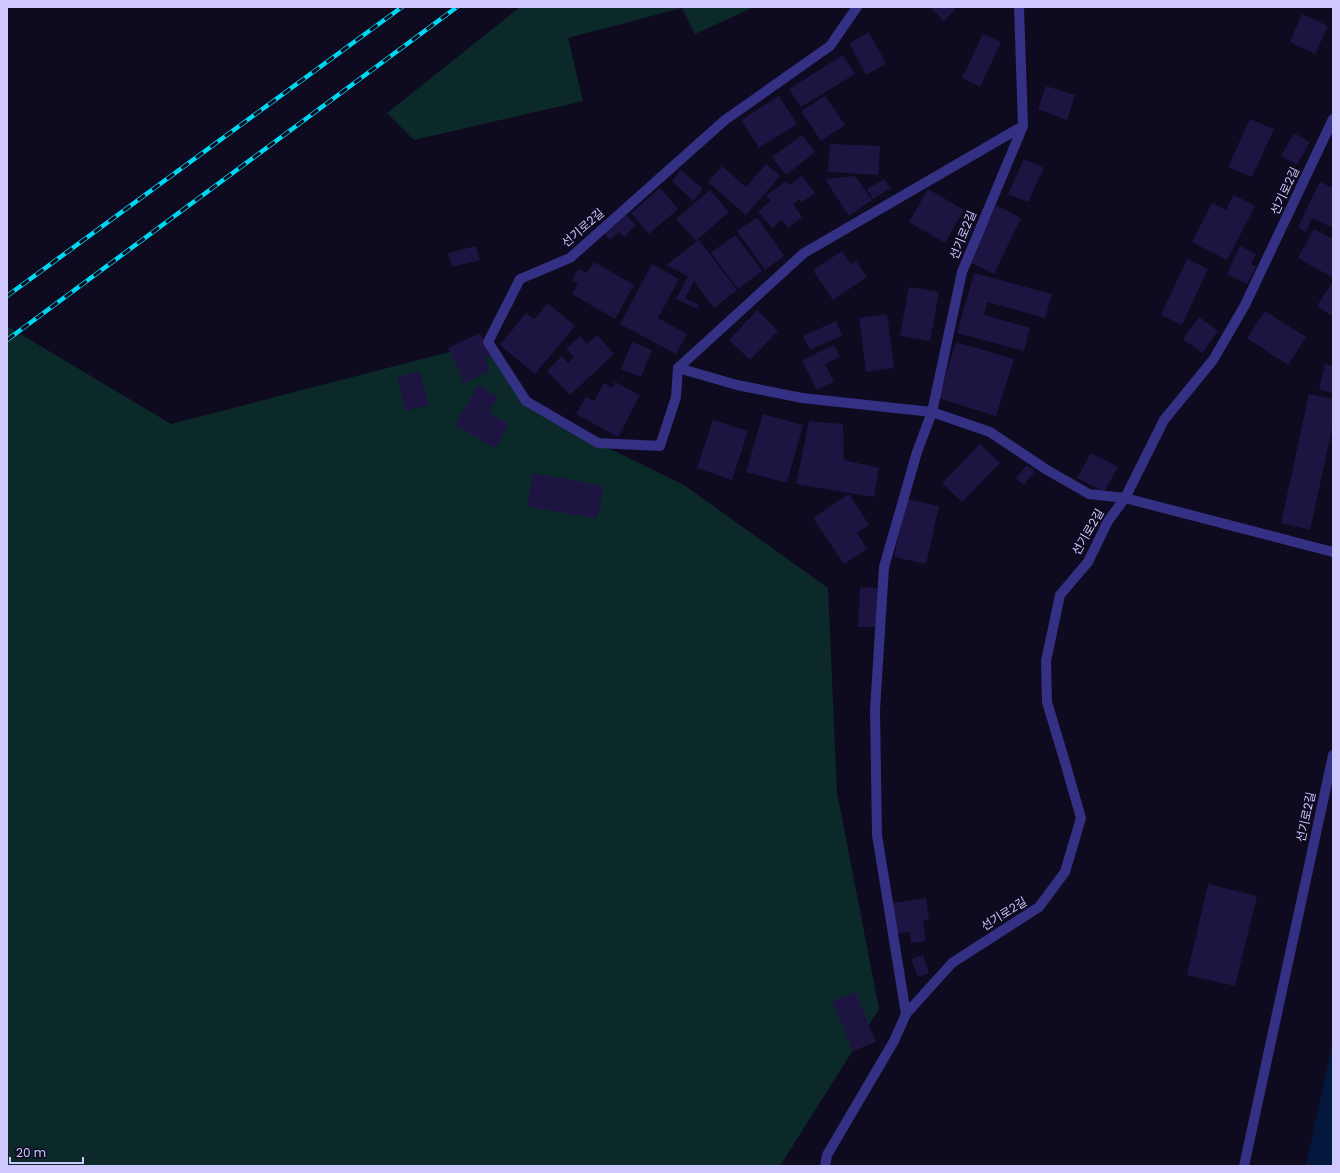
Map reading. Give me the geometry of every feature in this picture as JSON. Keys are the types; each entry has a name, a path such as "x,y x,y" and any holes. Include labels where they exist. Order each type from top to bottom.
{"street":[{"name":"선기로2길","path":"678,368 676,397 660,446 598,443 526,401 488,342 520,279 570,258 725,120 830,46 857,7"},
{"name":"선기로2길","path":"906,1014 877,835 875,710 884,567 917,452 932,412 962,272 1023,126 1019,7"},
{"name":"선기로2길","path":"825,1166 827,1155 894,1041 906,1014 952,963 1039,908 1065,872 1081,818 1068,769 1047,702 1046,660 1060,595 1088,562 1108,521 1125,498 1164,420 1213,360 1245,305 1333,119"},
{"path":"678,368 804,254 1023,126"},
{"path":"678,368 737,385 802,398 932,412 990,432 1047,470 1089,494 1125,498 1333,552"},
{"name":"선기로2길","path":"1244,1166 1333,755"}],"green space":[{"path":"520,7 754,7 695,34 682,8 568,38 583,101 414,140 387,113"},
{"path":"7,326 171,424 488,342 526,401 598,443 684,485 828,588 837,792 879,1009 780,1166 7,1166"}],"water":[{"path":"1333,1040 1333,1166 1306,1166"}],"building":[{"path":"930,7 957,7 944,21"},
{"path":"1302,14 1328,26 1315,54 1290,42"},
{"path":"869,32 886,64 866,75 849,43"},
{"path":"983,34 1001,42 980,87 962,78"},
{"path":"843,55 855,74 801,107 789,89"},
{"path":"1046,86 1075,95 1067,120 1038,109"},
{"path":"779,96 797,124 759,148 741,120"},
{"path":"825,96 845,125 821,141 801,111"},
{"path":"1250,119 1274,129 1252,177 1228,167"},
{"path":"1294,133 1310,142 1297,165 1281,156"},
{"path":"802,135 815,152 786,175 772,157"},
{"path":"830,144 880,146 878,175 828,172"},
{"path":"1024,159 1044,168 1028,202 1008,194"},
{"path":"766,164 780,176 746,215 708,182 722,166 746,187"},
{"path":"681,170 703,189 693,201 672,181"},
{"path":"802,176 815,193 802,202 799,199 793,204 802,217 788,228 782,220 772,228 758,211 771,201 766,196 786,181 789,185"},
{"path":"855,176 872,200 849,216 825,179"},
{"path":"884,179 891,188 873,199 867,189"},
{"path":"1320,182 1333,188 1333,228 1312,218 1306,232 1298,227"},
{"path":"660,188 678,209 649,234 631,213"},
{"path":"928,189 964,210 945,243 909,222"},
{"path":"710,190 729,212 696,241 676,219"},
{"path":"1234,195 1255,206 1227,260 1192,242 1212,203 1226,210"},
{"path":"996,205 1021,218 994,274 969,262"},
{"path":"626,215 636,225 624,237 619,232 610,240 605,234"},
{"path":"757,217 784,256 765,270 737,231"},
{"path":"1314,229 1333,239 1333,278 1298,258"},
{"path":"735,235 762,271 738,289 711,253"},
{"path":"699,240 737,290 714,308 694,281 685,298 699,305 697,309 676,299 688,276 666,265"},
{"path":"476,246 480,260 452,267 448,253"},
{"path":"1240,246 1256,254 1251,264 1256,267 1247,284 1227,274"},
{"path":"842,251 851,264 856,261 867,277 833,300 813,270"},
{"path":"1187,259 1208,269 1182,325 1161,315"},
{"path":"594,262 634,285 615,319 572,294 578,284 572,281 578,269 587,273"},
{"path":"652,264 679,279 658,318 687,334 676,354 620,324"},
{"path":"974,273 1052,294 1045,318 987,302 984,315 1030,328 1024,351 957,333"},
{"path":"1333,281 1333,317 1317,306"},
{"path":"909,287 939,292 930,341 900,336"},
{"path":"548,303 575,326 535,374 500,345 526,313 534,319"},
{"path":"757,310 778,331 750,360 729,340"},
{"path":"1265,311 1306,337 1288,365 1247,338"},
{"path":"887,314 894,368 866,372 859,318"},
{"path":"1199,317 1218,331 1202,353 1183,339"},
{"path":"836,321 842,336 810,350 803,336"},
{"path":"480,333 490,356 485,359 490,371 464,383 448,348"},
{"path":"597,335 614,354 570,395 547,371 562,356 568,363 574,357 566,349 580,336 587,344"},
{"path":"632,342 652,350 641,377 621,369"},
{"path":"956,342 1014,359 996,416 938,398"},
{"path":"834,345 840,357 825,364 834,382 817,390 802,360"},
{"path":"1325,364 1333,366 1333,393 1319,389"},
{"path":"420,371 428,405 406,411 397,377"},
{"path":"615,382 640,395 618,437 576,414 586,397 594,401 604,383 612,388"},
{"path":"478,385 498,397 489,412 509,424 495,448 455,425"},
{"path":"1309,394 1333,399 1333,425 1310,530 1281,523"},
{"path":"763,414 803,425 787,483 746,472"},
{"path":"713,420 748,431 732,480 697,468"},
{"path":"809,421 843,424 844,460 879,468 874,497 796,484"},
{"path":"980,444 1000,463 962,502 942,483"},
{"path":"1091,453 1118,467 1104,492 1077,478"},
{"path":"1027,465 1035,471 1024,485 1016,478"},
{"path":"533,473 604,486 597,519 527,506"},
{"path":"849,494 869,525 857,533 867,549 844,564 813,518"},
{"path":"907,499 939,506 926,564 894,557"},
{"path":"860,587 877,588 876,627 858,627"},
{"path":"1208,884 1257,896 1235,986 1187,975"},
{"path":"926,898 929,920 923,921 926,941 911,943 910,932 896,934 892,903"},
{"path":"923,955 929,973 918,977 911,959"},
{"path":"855,992 876,1042 853,1051 832,1001"}],"railway":[{"path":"7,296 402,7"},
{"path":"7,340 457,7"}]}
